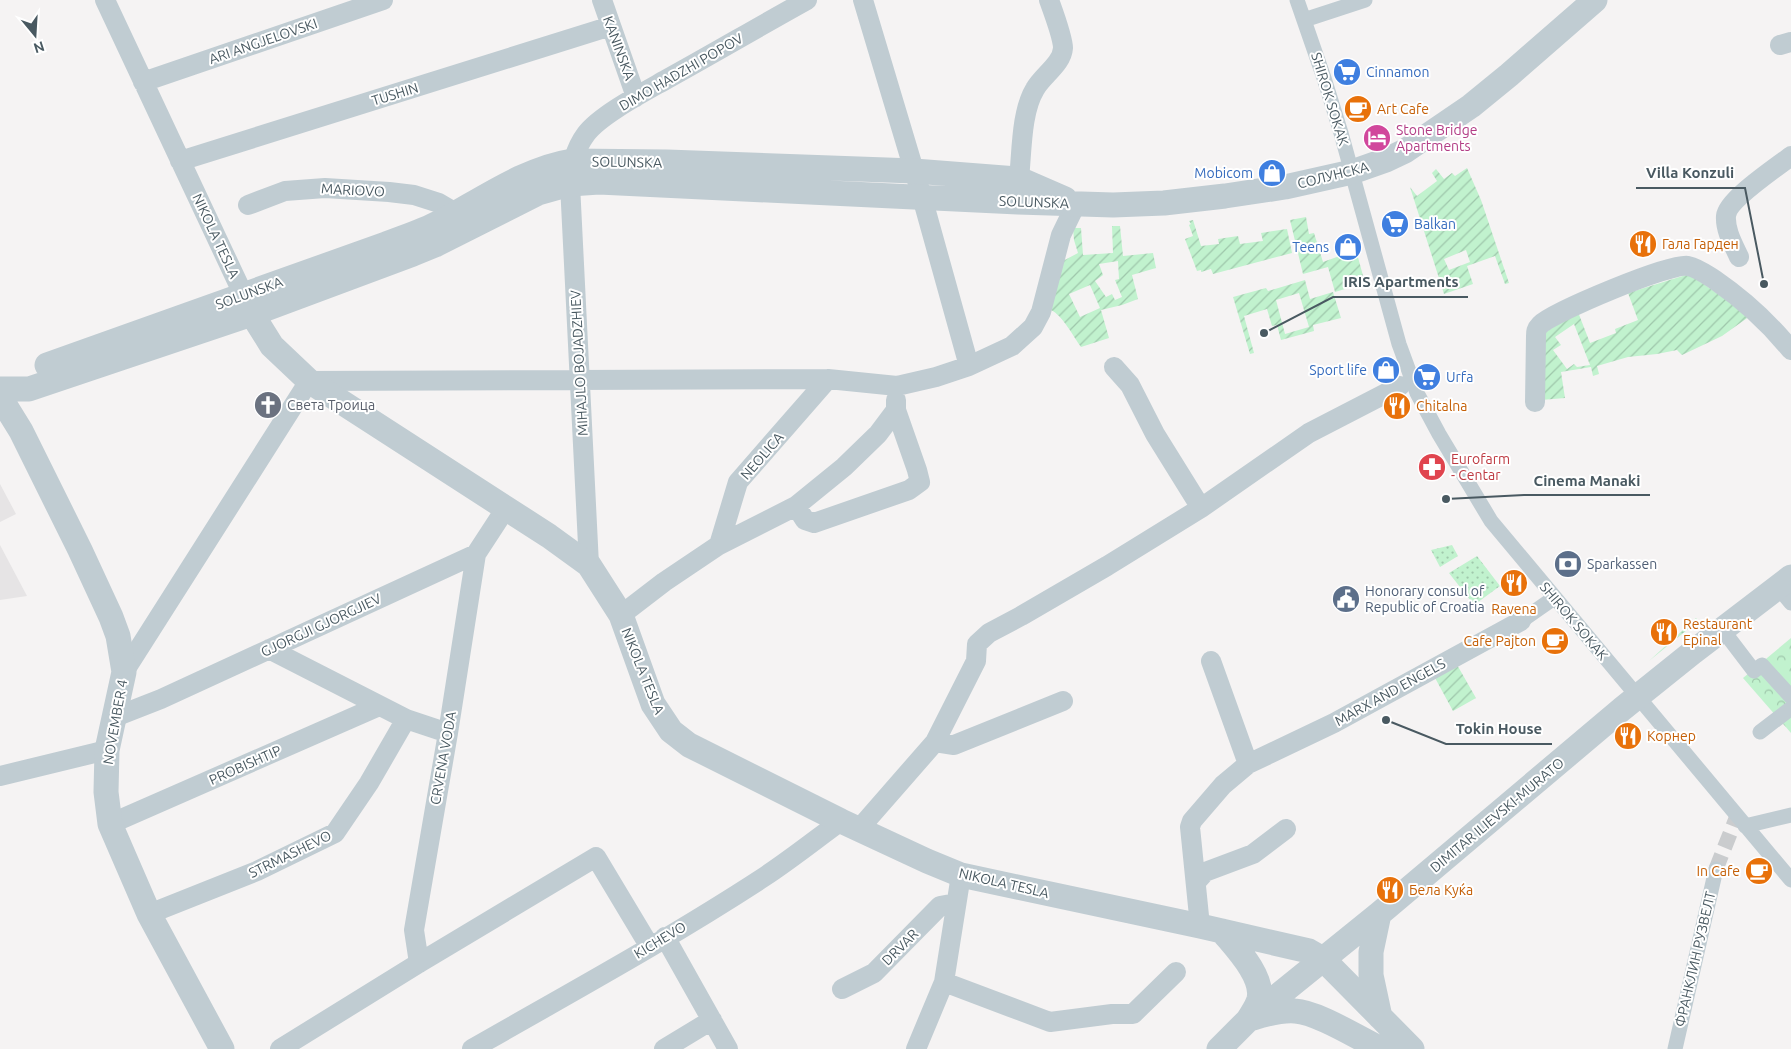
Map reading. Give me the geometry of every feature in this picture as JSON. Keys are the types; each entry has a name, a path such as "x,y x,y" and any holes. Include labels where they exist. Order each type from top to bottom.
{"street":[{"name":"NIKOLA TESLA","path":"105,0 247,304 272,346 309,381 549,536 589,565 621,615 653,704 671,731 707,756 961,876 1302,949 1323,959 1412,1049"},
{"name":"ARI ANGJELOVSKI","path":"143,82 383,0"},
{"name":"KANINSKA","path":"602,0 636,96"},
{"name":"DIMO HADZHI POPOV","path":"571,173 579,145 586,133 596,124 636,96 807,0"},
{"path":"863,0 922,197 969,366"},
{"path":"1019,179 1026,114 1031,96 1040,81 1061,58 1063,47 1049,0"},
{"name":"SHIROK SOKAK","path":"1297,0 1324,78 1400,344 1417,393 1439,434 1491,521 1791,880"},
{"path":"1304,20 1365,0"},
{"name":"СОЛУНСКА","path":"1076,204 1153,204 1225,196 1303,184 1352,172 1386,160 1405,151 1448,122 1509,75 1595,0"},
{"name":"TUSHIN","path":"180,162 610,26"},
{"path":"1739,257 1728,233 1726,215 1728,208 1747,190 1791,156"},
{"name":"SOLUNSKA","path":"0,387 24,373 414,254 538,193 571,173 667,162 914,170 1019,179 1076,204"},
{"name":"SOLUNSKA","path":"247,304 417,232 532,174 559,163 571,173 599,182 1076,204"},
{"name":"MIHAJLO BOJADZHIEV","path":"571,173 589,565"},
{"name":"MARIOVO","path":"248,204 285,191 324,188 414,195 439,204 456,213"},
{"path":"124,672 309,381 828,379 897,386 936,377 969,366 1012,346 1033,327 1041,312 1061,235 1076,204"},
{"path":"1536,402 1536,336 1539,326 1564,311 1650,275 1680,266 1696,269 1741,299 1770,325 1791,350"},
{"path":"1114,367 1130,386 1155,434 1201,508"},
{"name":"NEOLICA","path":"719,545 738,482 828,379"},
{"path":"796,506 805,520 814,524 909,490 920,482 896,410 897,386"},
{"name":"KICHEVO","path":"472,1049 657,942 850,825 934,742 976,661 977,644 989,633 1106,566 1201,508 1309,433 1400,386"},
{"name":"NOVEMBER 4","path":"0,397 21,431 80,550 118,636 124,672 107,750 106,792 110,824 149,914 222,1049"},
{"path":"621,615 664,582 719,545 796,506 844,467 878,434 896,410"},
{"path":"476,554 506,508"},
{"name":"GJORGJI GJORGJIEV","path":"115,717 161,699 476,554"},
{"name":"CRVENA VODA","path":"419,963 414,930 476,554"},
{"name":"DIMITAR ILIEVSKI-MURATO","path":"1219,1049 1248,1020 1379,914 1638,697 1722,629 1787,589"},
{"name":"MARX AND ENGELS","path":"1211,928 1196,882 1190,832 1191,823 1223,785 1248,764 1334,723 1521,621 1554,598"},
{"path":"1722,629 1754,671 1762,665 1791,703 1760,732"},
{"path":"268,649 406,719 448,732"},
{"path":"1211,661 1248,764"},
{"path":"934,742 954,745 1063,701"},
{"name":"PROBISHTIP","path":"110,824 379,706"},
{"name":"STRMASHEVO","path":"149,914 257,871 335,833 369,783 406,719"},
{"path":"0,776 107,750"},
{"path":"1745,826 1791,815"},
{"path":"1196,882 1205,872 1253,854 1286,829"},
{"path":"280,1049 419,963 596,858 712,1020 728,1049"},
{"name":"ФРАНКЛИН РУЗВЕЛТ","path":"1675,1049 1716,869"},
{"path":"916,1049 944,982 961,876"},
{"name":"DRVAR","path":"842,989 874,973 940,906 956,904"},
{"path":"1379,914 1371,952 1371,968 1380,1017"},
{"path":"1211,928 1240,952 1257,980 1259,997 1256,1008 1248,1020"},
{"path":"944,982 1050,1022 1112,1014 1133,1014 1176,972"},
{"path":"1248,1020 1279,1012 1298,1011 1311,1014 1381,1049"},
{"path":"664,1049 712,1020"}],"shaded area":[{"path":"0,484 16,514 0,522"},
{"path":"0,545 27,596 0,600"}],"green space":[{"path":"1467,168 1481,200 1509,283 1505,284 1495,256 1467,266 1473,284 1444,294 1410,187 1417,196 1437,181 1432,173 1436,169 1444,179 1452,173 1455,176","holes":["1466,250 1470,262 1449,270 1444,259"]},
{"path":"1306,217 1309,234 1314,233 1323,262 1356,250 1365,283 1335,292 1328,267 1303,274 1290,220"},
{"path":"1193,220 1201,246 1219,244 1218,239 1238,236 1240,244 1263,241 1261,233 1287,229 1292,253 1213,274 1211,269 1201,272 1201,270 1197,271 1185,239 1193,236 1189,221"},
{"path":"1112,226 1120,226 1123,256 1153,253 1156,268 1132,275 1138,299 1101,310 1109,338 1081,347 1064,321 1051,310 1061,262 1078,253 1073,228 1081,228 1083,255 1113,253","holes":["1118,261 1119,279 1115,280 1122,297 1115,300 1112,294 1106,297 1095,281 1103,275 1099,264","1090,285 1100,308 1080,317 1069,294"]},
{"path":"1689,274 1750,316 1722,336 1682,355 1677,350 1628,357 1597,366 1599,374 1593,376 1591,367 1561,372 1565,398 1541,400 1541,335 1578,312 1590,343 1616,333 1615,329 1638,320 1628,293","holes":["1574,324 1590,365 1577,367 1574,364 1567,369 1553,350 1561,345 1555,337"]},
{"path":"1305,280 1310,299 1333,292 1341,318 1313,325 1314,331 1281,340 1277,325 1272,326 1267,309 1244,316 1254,353 1250,354 1233,297 1266,288 1268,291","holes":["1299,293 1309,327 1285,334 1276,300"]},
{"path":"1452,545 1458,556 1440,567 1431,550"},
{"path":"1477,556 1500,586 1474,605 1449,573"},
{"path":"1696,618 1698,621 1649,661"},
{"path":"1791,638 1791,733 1743,678"},
{"path":"1456,663 1476,698 1453,711 1434,676"}],"tunnel":[{"path":"1716,869 1737,816"}],"place":[{"name":"Cinnamon","path":"1347,72"},
{"name":"Art Cafе","path":"1358,109"},
{"name":"Stone Bridge Apartments","path":"1377,138"},
{"name":"Mobicom","path":"1272,173"},
{"name":"Balkan","path":"1395,224"},
{"name":"Гала Гарден","path":"1643,244"},
{"name":"Teens","path":"1348,247"},
{"name":"Villa Konzuli","path":"1764,284"},
{"name":"IRIS Apartments","path":"1264,333"},
{"name":"Sport life","path":"1386,370"},
{"name":"Urfa","path":"1427,377"},
{"name":"Света Троица","path":"268,405"},
{"name":"Chitalna","path":"1397,406"},
{"name":"Eurofarm - Centar","path":"1432,467"},
{"name":"Cinema Manaki","path":"1446,499"},
{"name":"Sparkassen","path":"1568,564"},
{"name":"Ravena","path":"1514,583"},
{"name":"Honorary consul of Republic of Croatia","path":"1346,599"},
{"name":"Restaurant Epinal","path":"1664,632"},
{"name":"Cafe Pajton","path":"1555,641"},
{"name":"Tokin House","path":"1386,720"},
{"name":"Корнер","path":"1628,736"},
{"name":"In Cafe","path":"1759,871"},
{"name":"Бела Куќа","path":"1390,890"}]}
